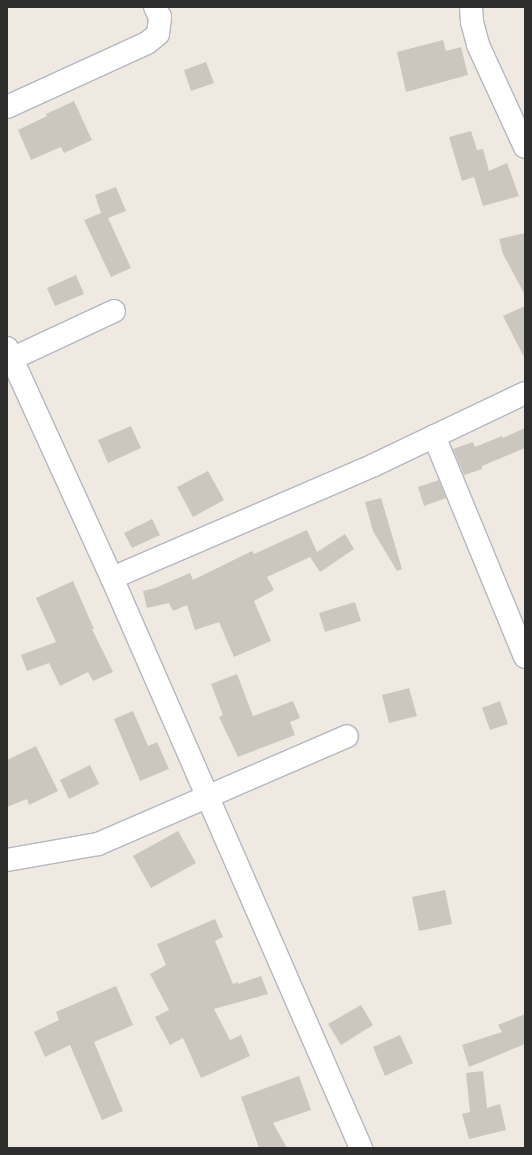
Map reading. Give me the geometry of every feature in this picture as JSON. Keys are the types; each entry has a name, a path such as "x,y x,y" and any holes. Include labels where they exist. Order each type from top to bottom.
{"street":[{"path":"7,107 147,43 158,34 160,17 155,7"},
{"path":"471,7 472,22 478,44 525,146"},
{"path":"114,311 9,356 112,578 360,1148"},
{"path":"112,578 374,465 525,393"},
{"path":"434,436 525,657"},
{"path":"7,860 98,844 347,736"}],"building":[{"path":"443,40 446,51 461,47 468,75 406,92 397,52"},
{"path":"206,62 214,83 191,91 184,70"},
{"path":"74,101 92,140 64,153 61,147 31,160 18,130 47,116 46,114"},
{"path":"471,131 477,150 483,149 489,171 507,163 519,196 483,206 474,177 462,181 449,137"},
{"path":"116,187 126,211 108,218 131,268 111,277 84,220 101,213 95,195"},
{"path":"525,233 525,295 503,254 499,239"},
{"path":"76,275 84,294 55,306 47,288"},
{"path":"525,306 525,359 503,316"},
{"path":"131,426 141,448 108,463 98,440"},
{"path":"525,428 525,448 482,466 482,469 464,475 453,449 473,442 475,447 502,436 503,438"},
{"path":"208,471 224,500 193,517 177,487"},
{"path":"439,480 446,498 424,506 418,487"},
{"path":"381,498 402,569 397,571 373,531 365,502"},
{"path":"152,519 160,535 132,548 124,533"},
{"path":"307,530 317,552 345,534 354,549 320,572 310,557 267,577 274,590 254,601 271,641 234,657 219,622 195,630 187,605 173,611 169,603 147,608 143,591 155,588 190,573 193,580 252,551 254,554"},
{"path":"73,581 94,629 92,629 113,672 93,681 88,672 60,686 49,663 27,671 21,655 56,642 36,598"},
{"path":"355,602 361,621 325,632 319,613"},
{"path":"237,674 253,716 293,701 300,718 290,722 295,735 238,757 219,717 223,715 211,684"},
{"path":"409,688 417,716 389,723 382,695"},
{"path":"500,701 508,724 490,730 482,708"},
{"path":"133,711 148,746 157,742 169,769 140,781 114,719"},
{"path":"36,746 58,791 29,805 27,799 7,807 7,760"},
{"path":"90,765 99,784 69,799 60,780"},
{"path":"178,831 196,863 151,888 133,856"},
{"path":"445,890 452,924 419,931 412,897"},
{"path":"215,919 223,937 215,941 233,984 238,982 238,984 261,976 268,994 214,1009 230,1040 241,1035 250,1056 201,1078 183,1038 170,1045 155,1017 169,1010 150,974 166,965 157,944"},
{"path":"116,986 133,1025 94,1042 123,1111 102,1120 70,1045 45,1057 34,1032 59,1020 56,1012"},
{"path":"361,1005 373,1025 341,1045 328,1024"},
{"path":"525,1014 525,1044 469,1067 462,1045 502,1032 498,1025"},
{"path":"400,1035 413,1063 385,1076 373,1047"},
{"path":"483,1071 487,1108 500,1104 506,1130 469,1139 462,1114 470,1112 466,1073"},
{"path":"299,1076 311,1110 273,1123 287,1148 259,1148 241,1097"}]}
